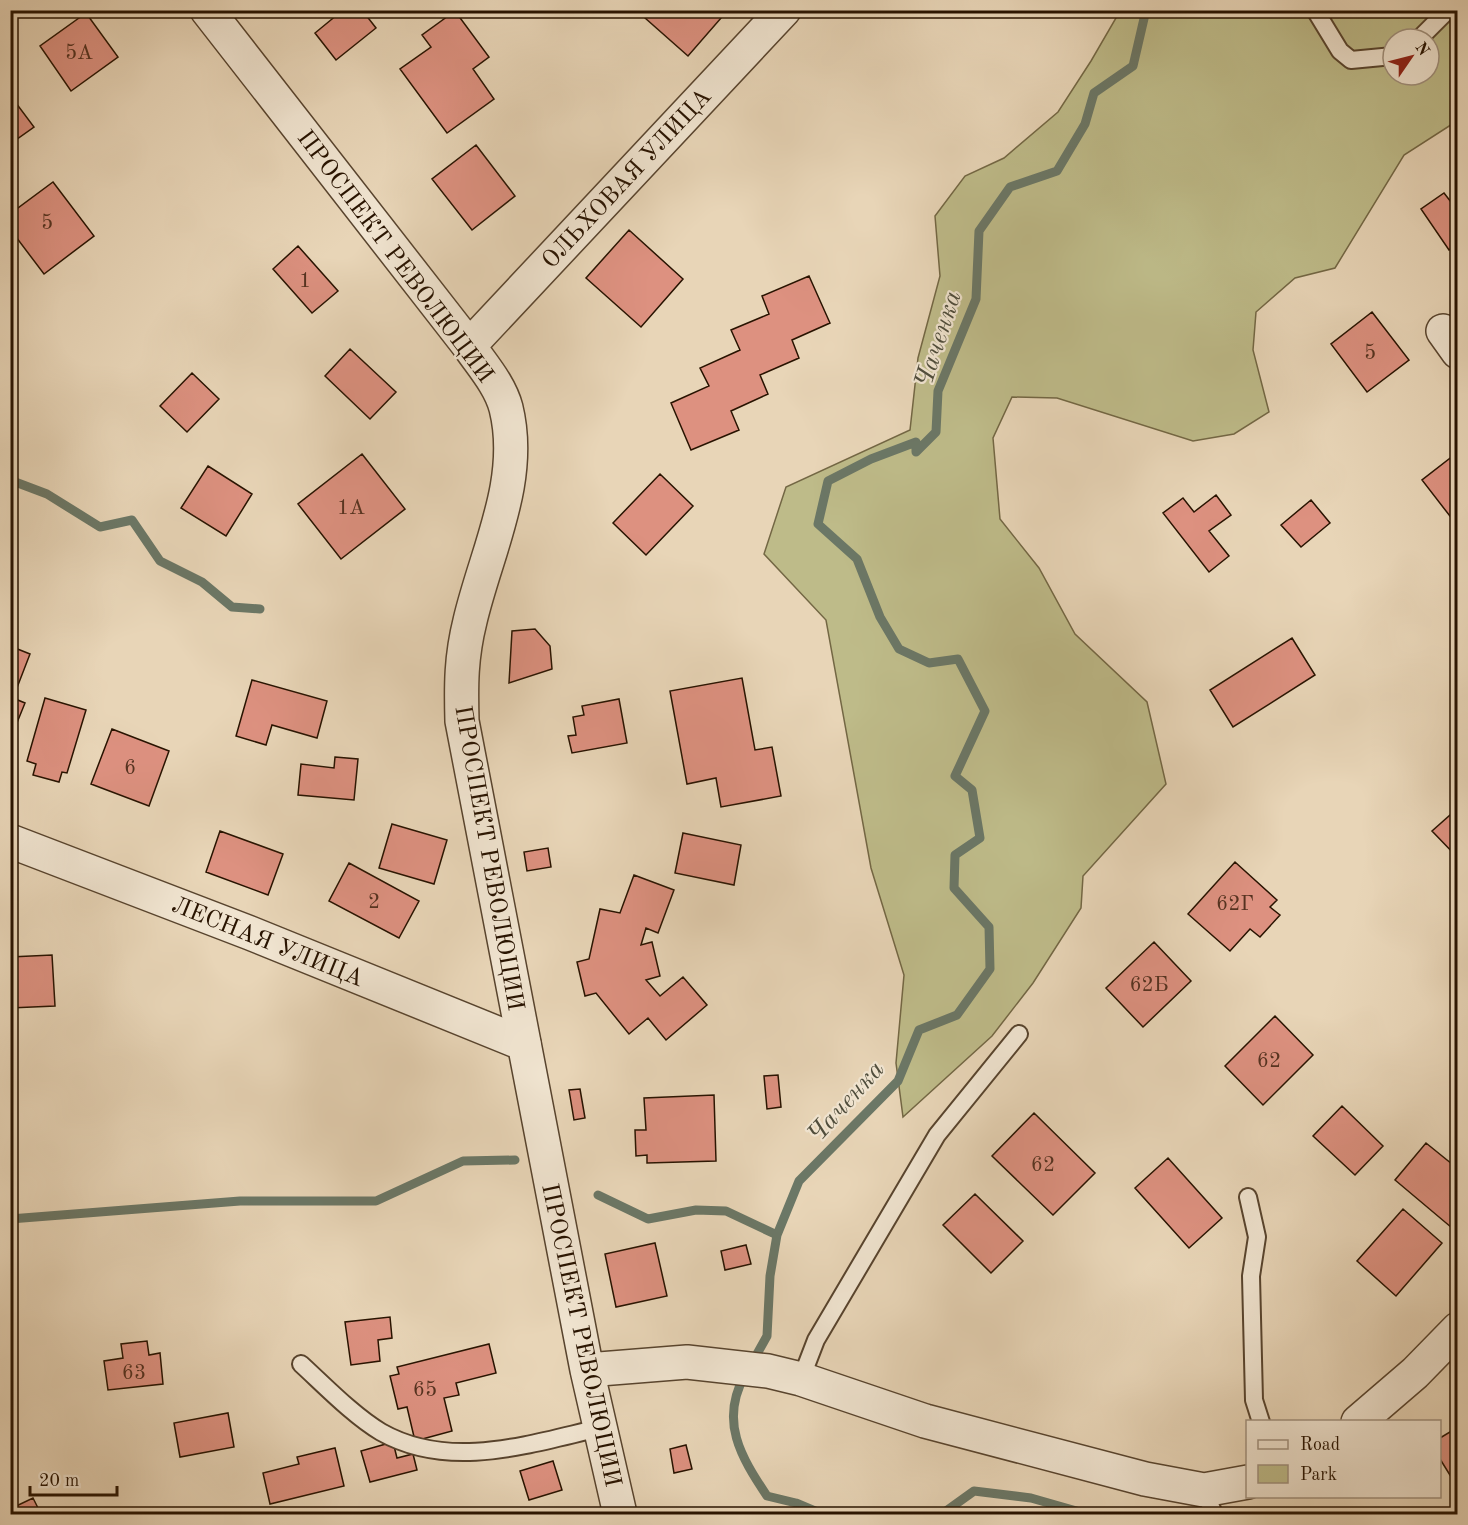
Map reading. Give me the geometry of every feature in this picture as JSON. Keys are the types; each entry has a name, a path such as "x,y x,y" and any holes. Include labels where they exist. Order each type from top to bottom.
{"street":[{"name":"ПРОСПЕКТ РЕВОЛЮЦИИ","path":"207,10 469,346 492,379 506,406 512,442 510,480 470,621 460,672 462,721 587,1370 620,1515"},
{"name":"ОЛЬХОВАЯ УЛИЦА","path":"469,346 784,10"},
{"name":"ЛЕСНАЯ УЛИЦА","path":"10,841 250,933 524,1044"},
{"path":"1360,1420 1415,1373 1458,1329"},
{"path":"587,1370 645,1364 716,1364 768,1371 801,1379 925,1421 1145,1479 1209,1502 1246,1483"}],"lane":[{"path":"1315,10 1340,51 1351,60 1381,57"},
{"path":"1431,27 1448,10"},
{"path":"801,1379 816,1340 937,1135 1019,1034"},
{"path":"1248,1197 1257,1237 1251,1276 1254,1400 1260,1420"},
{"path":"301,1364 380,1432 417,1448 459,1453 499,1450 600,1428"}],"green space":[{"path":"1120,11 1457,11 1457,121 1404,155 1335,268 1295,278 1256,312 1253,350 1269,412 1234,434 1193,441 1057,398 1012,397 993,438 1000,519 1039,568 1075,634 1147,702 1166,784 1083,876 1081,908 1033,983 992,1036 903,1117 896,1063 904,975 871,868 826,620 764,554 786,487 910,430 918,358 940,276 935,216 965,176 1004,158 1058,112"}],"building":[{"path":"343,10 362,10 376,28 336,60 315,33"},
{"path":"636,10 728,10 688,56"},
{"path":"455,11 489,57 473,69 494,99 447,133 400,69 431,47 422,35"},
{"path":"86,13 118,57 71,91 40,46"},
{"path":"10,95 34,127 10,144"},
{"path":"476,145 515,196 472,230 432,179"},
{"path":"53,182 94,236 44,274 10,229 10,214"},
{"path":"1444,193 1458,211 1458,245 1449,250 1421,209"},
{"path":"629,230 683,279 641,327 586,278"},
{"path":"298,246 338,291 312,313 273,269"},
{"path":"809,276 830,323 792,340 799,358 760,375 768,394 731,411 739,430 691,450 671,403 709,386 700,368 740,350 731,330 769,314 762,296"},
{"path":"1372,312 1409,360 1367,392 1331,344"},
{"path":"350,349 396,392 370,419 325,376"},
{"path":"192,373 219,399 187,432 160,406"},
{"path":"1458,452 1458,516 1453,520 1422,480"},
{"path":"362,454 405,509 341,559 298,504"},
{"path":"208,466 252,494 226,536 181,508"},
{"path":"660,474 693,506 646,555 613,523"},
{"path":"1216,495 1231,515 1209,531 1229,556 1209,572 1163,513 1183,498 1194,512"},
{"path":"1311,500 1330,523 1301,547 1281,525"},
{"path":"535,629 550,646 552,669 509,683 512,631"},
{"path":"1292,638 1315,675 1233,727 1210,690"},
{"path":"10,646 30,654 13,698 25,703 10,740"},
{"path":"742,678 755,750 772,747 781,796 721,807 716,778 687,784 670,691"},
{"path":"252,680 327,701 317,738 272,725 266,745 236,736"},
{"path":"45,698 86,710 67,773 62,772 59,782 33,775 36,764 27,761"},
{"path":"619,699 627,743 572,753 568,736 576,735 573,717 584,715 582,706"},
{"path":"112,729 169,751 149,806 91,784"},
{"path":"335,757 358,759 354,800 298,795 301,764 334,768"},
{"path":"1458,808 1458,858 1432,831"},
{"path":"392,824 447,840 434,884 379,868"},
{"path":"220,831 283,854 268,895 206,872"},
{"path":"683,833 741,845 734,885 675,873"},
{"path":"548,848 551,867 527,871 524,852"},
{"path":"1235,862 1277,900 1270,907 1280,915 1260,937 1250,929 1230,951 1188,914"},
{"path":"349,863 419,901 399,938 329,901"},
{"path":"634,875 674,890 658,933 646,928 641,945 652,942 660,976 646,980 660,996 683,977 707,1005 666,1040 648,1018 629,1034 596,993 585,996 577,962 589,959 600,909 620,913"},
{"path":"1154,942 1191,981 1143,1027 1106,988"},
{"path":"52,955 55,1006 10,1008 10,957"},
{"path":"1275,1016 1313,1055 1263,1105 1225,1066"},
{"path":"778,1075 781,1107 767,1109 764,1076"},
{"path":"580,1089 585,1118 574,1120 569,1090"},
{"path":"714,1095 716,1161 647,1163 647,1155 636,1156 635,1130 646,1130 644,1098"},
{"path":"1342,1106 1383,1146 1355,1175 1313,1136"},
{"path":"1034,1113 1095,1173 1053,1215 992,1156"},
{"path":"1426,1143 1452,1164 1458,1157 1458,1233 1395,1180"},
{"path":"1168,1158 1222,1218 1189,1248 1135,1188"},
{"path":"975,1194 1023,1241 991,1273 943,1225"},
{"path":"1403,1209 1442,1243 1396,1296 1357,1261"},
{"path":"655,1243 667,1296 616,1307 605,1254"},
{"path":"746,1245 751,1264 725,1270 721,1251"},
{"path":"390,1317 392,1338 378,1340 380,1361 351,1365 345,1322"},
{"path":"147,1341 149,1355 160,1353 163,1384 108,1390 104,1361 123,1358 121,1344"},
{"path":"489,1344 496,1373 456,1383 459,1395 444,1398 452,1431 415,1441 407,1407 398,1409 390,1376 399,1374 397,1367"},
{"path":"228,1413 234,1447 180,1457 174,1423"},
{"path":"1458,1427 1458,1488 1441,1461 1441,1437"},
{"path":"393,1442 397,1458 413,1454 417,1470 370,1482 361,1451"},
{"path":"686,1445 692,1469 674,1473 670,1449"},
{"path":"335,1448 344,1486 270,1504 263,1473 299,1464 297,1457"},
{"path":"553,1461 562,1490 529,1500 520,1471"},
{"path":"33,1498 41,1514 10,1514 10,1509"}],"waterway":[{"name":"Чаченка","path":"752,1363 767,1336 770,1276 777,1235 799,1181 898,1081 919,1030 957,1015 990,969 989,927 954,888 955,855 980,838 972,790 955,776 985,711 958,659 929,663 899,649 880,617 857,559 818,524 828,481 871,459 916,442 916,452 936,432 938,391 976,299 979,231 1010,187 1057,171 1085,124 1094,93 1133,66 1146,10"},
{"path":"10,480 47,494 100,527 132,520 160,561 202,582 232,607 260,609"},
{"path":"10,1219 240,1201 376,1201 463,1161 515,1160"},
{"path":"598,1195 648,1219 696,1210 726,1211 777,1235"},
{"name":"Чаченка","path":"745,1375 737,1392 734,1423 742,1453 749,1467 767,1496 796,1503 822,1514"},
{"name":"Чаченка","path":"942,1514 974,1491 1031,1498 1087,1514"}]}
